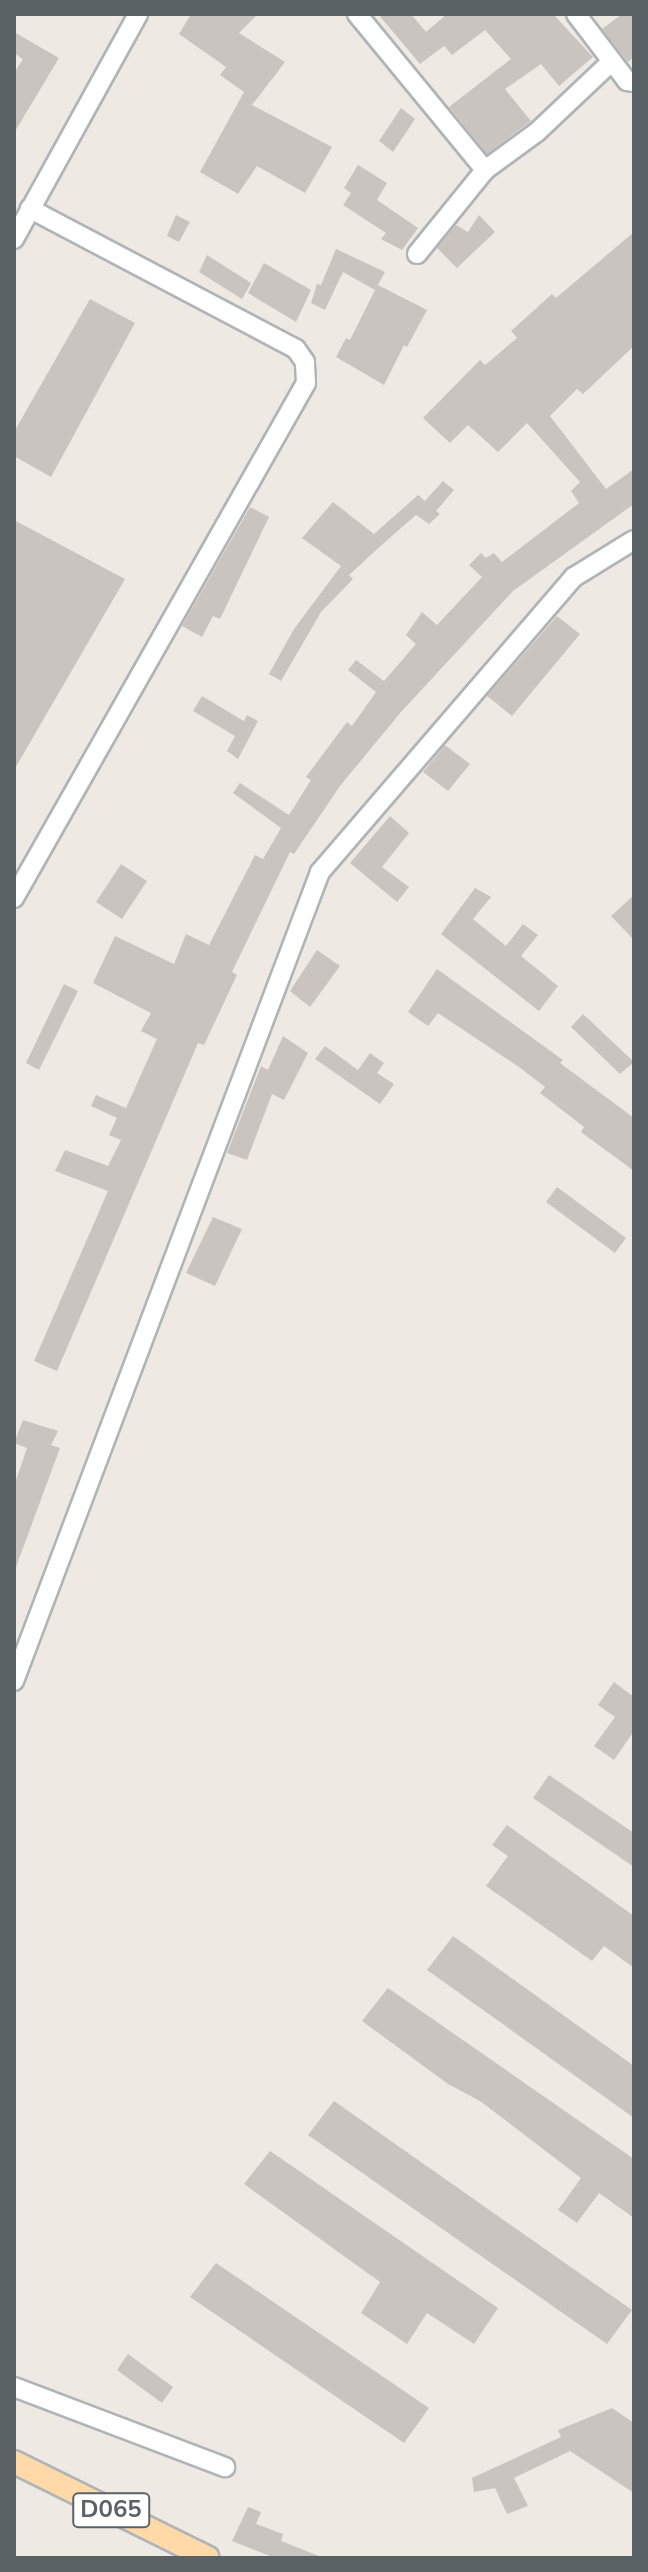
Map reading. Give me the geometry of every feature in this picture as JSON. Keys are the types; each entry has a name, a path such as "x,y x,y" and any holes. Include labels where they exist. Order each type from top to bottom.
{"main road":[{"name":"D065","path":"14,2462 208,2558"}],"street":[{"path":"14,239 138,14"},
{"path":"357,14 485,170"},
{"path":"576,14 627,81 634,82"},
{"path":"417,254 485,170 537,132 612,61"},
{"path":"14,898 306,383 305,362 296,349 30,209"},
{"path":"14,1681 320,872 574,577 634,540"},
{"path":"14,2387 225,2467"}],"building":[{"path":"191,14 258,14 239,33 285,62 252,105 332,147 305,193 257,166 238,194 200,172 244,92 220,75 226,67 179,34"},
{"path":"378,14 411,14 426,32 447,14 553,14 593,57 559,86 541,64 505,89 531,121 487,154 449,107 511,59 485,30 452,55 444,46 420,64"},
{"path":"622,14 634,14 634,57 628,62 602,29"},
{"path":"14,32 59,58 14,133 14,73 23,59 14,53"},
{"path":"401,108 415,119 393,152 379,141"},
{"path":"358,165 387,183 377,200 418,228 402,250 381,239 386,233 343,205 351,193 344,188"},
{"path":"176,215 190,222 179,242 167,236"},
{"path":"479,215 495,232 457,268 437,248 456,225 468,232"},
{"path":"634,232 634,346 583,394 577,389 550,416 606,489 634,469 634,504 513,591 401,712 340,786 294,854 290,852 232,972 237,975 204,1045 198,1043 57,1371 34,1361 108,1191 55,1171 65,1150 108,1166 121,1140 109,1135 117,1118 91,1106 96,1095 126,1108 157,1039 141,1031 151,1013 93,983 115,936 174,964 186,934 209,945 255,855 263,859 281,828 233,793 240,783 289,815 311,780 306,777 347,722 352,726 376,692 348,670 356,660 384,681 416,644 406,635 422,612 437,625 482,577 469,565 481,553 486,558 494,553 502,562 579,503 571,491 580,482 527,423 498,452 468,425 450,443 423,418 480,360 485,365 517,338 511,331 552,294 556,298"},
{"path":"336,249 385,272 378,285 427,310 407,347 404,345 384,385 336,357 346,338 350,340 375,290 343,272 325,310 311,303 317,284 321,285"},
{"path":"207,255 251,283 242,299 199,272"},
{"path":"264,263 311,290 296,322 248,293"},
{"path":"90,299 135,323 51,477 14,456 14,432"},
{"path":"443,481 454,490 436,511 440,514 429,524 416,515 349,575 353,579 321,612 281,681 269,674 294,629 341,566 302,538 333,502 374,534 418,495 425,501"},
{"path":"250,507 269,517 220,619 213,616 202,637 182,626"},
{"path":"14,520 125,579 14,770"},
{"path":"557,616 580,634 512,716 487,696"},
{"path":"202,696 244,721 247,715 258,721 238,759 227,751 235,736 193,711"},
{"path":"445,745 470,764 448,791 423,772"},
{"path":"390,816 409,833 382,867 409,887 397,902 350,863"},
{"path":"121,864 147,881 122,919 96,902"},
{"path":"475,888 491,897 473,919 506,946 523,924 538,935 521,956 558,986 539,1011 441,934"},
{"path":"634,895 634,940 611,916"},
{"path":"317,950 340,966 310,1007 290,991"},
{"path":"437,969 563,1060 560,1063 634,1118 634,1171 581,1132 584,1127 540,1093 545,1087 519,1067 438,1013 428,1026 408,1012"},
{"path":"64,984 78,991 39,1070 26,1063"},
{"path":"583,1014 634,1062 620,1074 571,1027"},
{"path":"283,1036 308,1053 284,1100 272,1094 247,1160 227,1153 261,1066 268,1070"},
{"path":"325,1046 358,1070 370,1053 384,1063 377,1073 394,1084 380,1104 315,1059"},
{"path":"557,1187 626,1238 615,1253 546,1202"},
{"path":"213,1217 242,1229 215,1286 186,1273"},
{"path":"23,1420 58,1431 51,1445 60,1448 16,1567 14,1486 27,1448 14,1443"},
{"path":"614,1682 634,1697 634,1731 614,1760 594,1746 615,1717 598,1705"},
{"path":"549,1775 634,1833 634,1867 533,1798"},
{"path":"507,1825 634,1916 634,1968 604,1946 592,1961 486,1886 508,1856 492,1845"},
{"path":"453,1936 634,2066 634,2118 427,1970"},
{"path":"388,1988 634,2159 634,2218 599,2193 577,2223 558,2210 581,2178 480,2101 448,2084 362,2021"},
{"path":"334,2101 632,2310 607,2344 308,2135"},
{"path":"270,2151 498,2308 474,2344 427,2313 407,2344 361,2313 380,2282 244,2184"},
{"path":"216,2263 429,2408 404,2443 190,2297"},
{"path":"128,2354 173,2387 162,2403 117,2370"},
{"path":"612,2408 634,2423 634,2493 570,2451 514,2478 528,2506 507,2514 495,2488 474,2492 472,2478 561,2437 558,2430"},
{"path":"248,2507 261,2512 256,2524 283,2534 281,2541 324,2558 275,2558 232,2541"}]}
